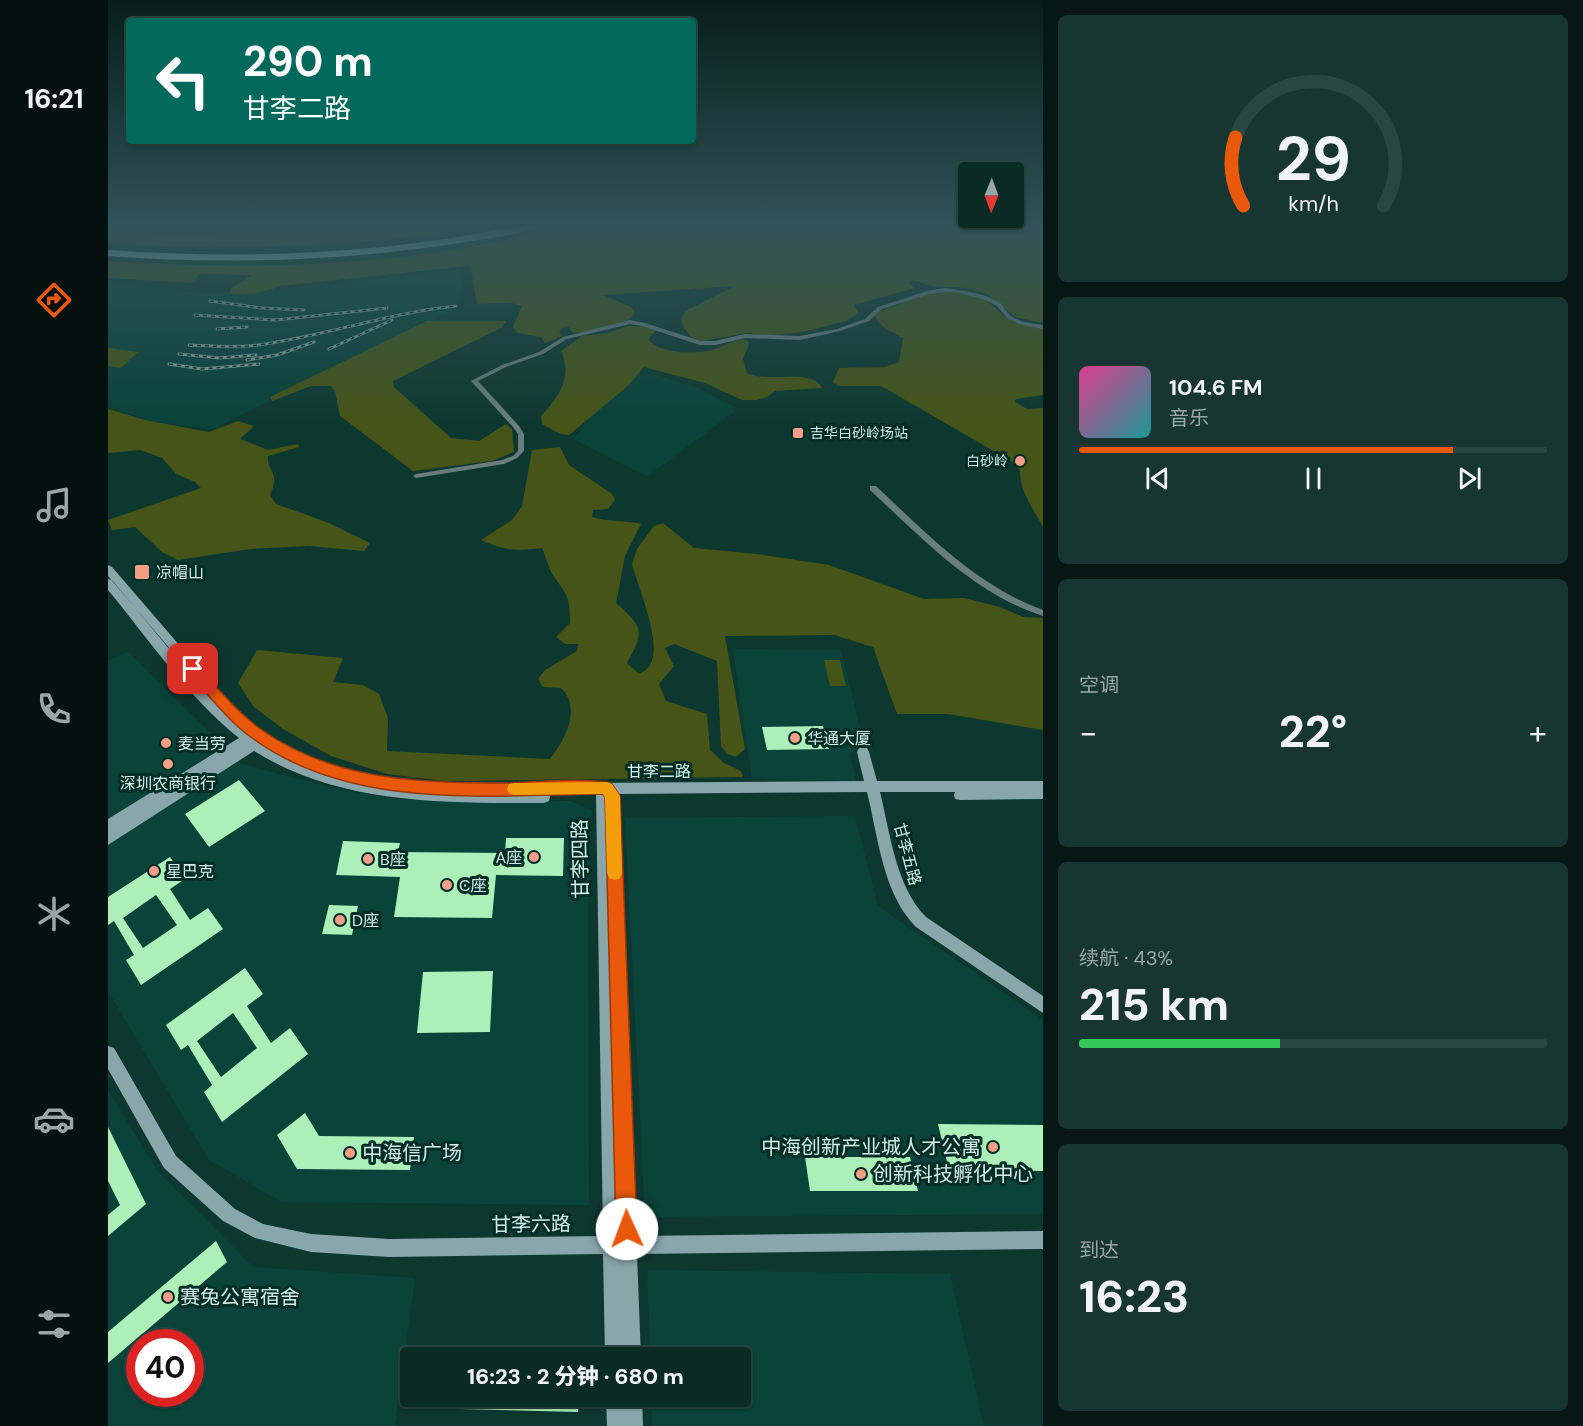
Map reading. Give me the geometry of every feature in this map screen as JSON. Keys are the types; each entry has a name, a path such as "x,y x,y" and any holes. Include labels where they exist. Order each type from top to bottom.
{"street":[{"path":"416,476 504,462 515,457 521,451 520,434 516,426 474,381 504,366 541,353 565,338 630,322 643,324 700,343 715,343 745,336 800,338 838,330 867,320 880,308 932,292"},
{"path":"960,292 988,299 999,305 1009,317 1015,320 1043,327"},
{"path":"873,488 966,570 1014,602 1043,613"},
{"name":"甘李二路","path":"108,569 253,739"},
{"name":"甘李二路","path":"108,583 210,705 253,739 303,770 372,790 447,798 1043,786"},
{"path":"108,826 253,739"},
{"path":"108,839 253,739"},
{"name":"甘李五路","path":"863,752 897,887 910,911 921,921 1043,1005"},
{"name":"甘李二路","path":"873,791 1043,794"},
{"name":"甘李四路","path":"607,793 620,1245 630,1347"},
{"name":"甘李六路","path":"108,1054 170,1162 229,1215 261,1232 311,1244 390,1248 1043,1240"},
{"name":"甘李四路","path":"615,1347 620,1245"},
{"path":"616,1407 617,1426"},
{"path":"632,1407 633,1426"}],"shaded area":[{"path":"108,292 463,292 456,309 213,429 155,422 108,408"},
{"path":"639,374 652,374 698,388 738,409 647,477 572,438 581,431 584,422 628,386"},
{"path":"733,649 841,650 864,744 850,754 856,781 752,779"},
{"path":"127,651 242,764 336,789 396,799 570,801 592,810 588,891 589,1205 282,1202 209,1160 108,991 108,661"},
{"path":"855,816 878,906 1043,1020 1043,1214 645,1217 625,818"},
{"path":"108,1090 157,1170 253,1267 415,1278 406,1347 400,1347 400,1389 395,1426 108,1426"},
{"path":"647,1270 950,1274 984,1426 652,1426 651,1407 751,1407 751,1347 650,1347"}],"green space":[{"path":"230,292 263,292 261,292 229,294"},
{"path":"475,292 654,292 603,295 631,307 635,312 624,322 607,328 573,333 569,327 563,328 559,332 563,336 545,343 541,337 517,333 513,327 522,306 511,303 477,304"},
{"path":"724,292 902,292 854,305 858,313 846,321 803,332 771,335 747,333 702,341 691,337 681,319 685,311"},
{"path":"953,292 985,299 1013,321 1043,325 1043,395 1016,399 1015,402 1027,409 1043,408 1043,527 1024,492 1020,470 1011,461 881,386 838,386 833,382 839,368 885,367 899,362 903,338 882,326 875,315 929,293"},
{"path":"979,292 1043,292 1043,323 1015,317 987,294"},
{"path":"427,321 506,321 501,328 393,381 394,387 451,438 479,441 506,424 512,429 514,452 492,461 413,471 340,416 335,391 331,386 311,386 272,401 270,397"},
{"path":"629,326 642,326 656,330 648,340 661,348 678,352 712,350 733,341 747,340 749,344 743,359 747,373 766,377 809,378 822,388 775,391 757,400 742,400 705,383 644,367 629,385 569,435 560,434 542,424 541,416 558,394 565,378 561,351 582,336 608,333"},
{"path":"108,348 138,352 121,368 108,366"},
{"path":"108,409 145,420 209,432 238,421 254,426 240,439 268,450 298,444 299,447 268,456 274,477 270,495 276,504 329,523 370,543 364,551 309,546 251,549 178,560 162,552 135,527 112,530 108,520 201,488 195,482 176,474 162,458 141,450 108,453"},
{"path":"560,447 569,465 611,493 615,500 608,509 593,510 592,517 641,524 625,556 616,603 632,618 638,630 637,644 627,663 639,674 650,665 654,643 632,564 637,549 654,526 663,523 694,548 757,554 829,565 924,599 964,598 1000,607 1023,617 1043,618 1043,730 948,714 897,714 873,647 834,635 725,636 745,749 736,757 727,754 721,746 717,661 674,644 665,648 674,666 659,684 666,701 707,714 710,750 724,763 741,771 743,777 446,781 387,774 331,756 283,729 254,707 238,683 257,650 343,658 333,682 363,685 379,694 388,718 387,751 550,759 566,733 571,714 570,705 561,688 543,687 538,679 545,670 577,651 578,644 565,644 556,637 570,623 568,601 565,592 551,572 542,548 511,549 481,540 512,520 522,506 532,450"},
{"path":"824,660 840,660 846,686 830,686"}],"building":[{"name":"华通大厦","path":"823,726 829,749 767,750 762,727"},
{"path":"239,780 265,811 209,847 185,814"},
{"path":"506,838 564,838 563,876 496,875 492,918 394,917 400,877 336,875 343,841 400,843 398,852 505,853"},
{"path":"170,857 185,879 170,889 190,920 208,908 223,929 141,985 126,960 134,955 114,921 108,925 108,897","holes":["156,895 177,925 143,948 123,918"]},
{"name":"D座","path":"329,905 358,906 352,935 322,934"},
{"path":"245,968 263,994 247,1006 271,1043 290,1028 308,1054 222,1122 204,1092 212,1085 188,1045 181,1050 166,1025","holes":["233,1013 257,1048 221,1077 197,1041"]},
{"path":"493,971 490,1032 417,1033 423,972"},
{"name":"中海信广场","path":"305,1113 319,1136 414,1137 410,1170 297,1169 277,1135"},
{"name":"中海创新产业城人才公寓","path":"938,1124 1043,1125 1043,1171 949,1170"},
{"path":"108,1127 146,1204 108,1236 108,1215 120,1205 108,1181"},
{"name":"创新科技孵化中心","path":"805,1157 910,1157 918,1191 810,1191"},
{"name":"赛兔公寓宿舍","path":"216,1241 227,1262 148,1329 126,1329 126,1348 108,1363 108,1332"},
{"path":"421,1407 578,1407 578,1412"}],"railway":[{"path":"210,301 261,308 304,310"},
{"path":"189,345 232,347 258,345 431,309 456,306"},
{"path":"195,315 276,320 387,308"},
{"path":"329,349 392,320"},
{"path":"217,329 247,327"},
{"path":"247,360 277,355 314,342"},
{"path":"179,354 219,358 256,355"},
{"path":"169,364 202,369 259,364"}],"slow traffic":[{"path":"514,789 607,788 613,796 615,873"}],"place":[{"name":"吉华白砂岭场站","path":"798,433"},
{"name":"白砂岭","path":"1020,461"},
{"name":"凉帽山","path":"142,572"},
{"name":"华通大厦","path":"795,738"},
{"name":"麦当劳","path":"166,743"},
{"name":"深圳农商银行","path":"168,764"},
{"name":"A座","path":"534,857"},
{"name":"B座","path":"368,859"},
{"name":"星巴克","path":"154,871"},
{"name":"C座","path":"447,885"},
{"name":"D座","path":"340,920"},
{"name":"中海创新产业城人才公寓","path":"993,1147"},
{"name":"中海信广场","path":"350,1153"},
{"name":"创新科技孵化中心","path":"861,1174"},
{"name":"赛兔公寓宿舍","path":"168,1297"}],"route":[{"path":"193,669 219,700 258,735 308,762 342,774 377,782 448,789 607,788 613,796 627,1229"}]}
